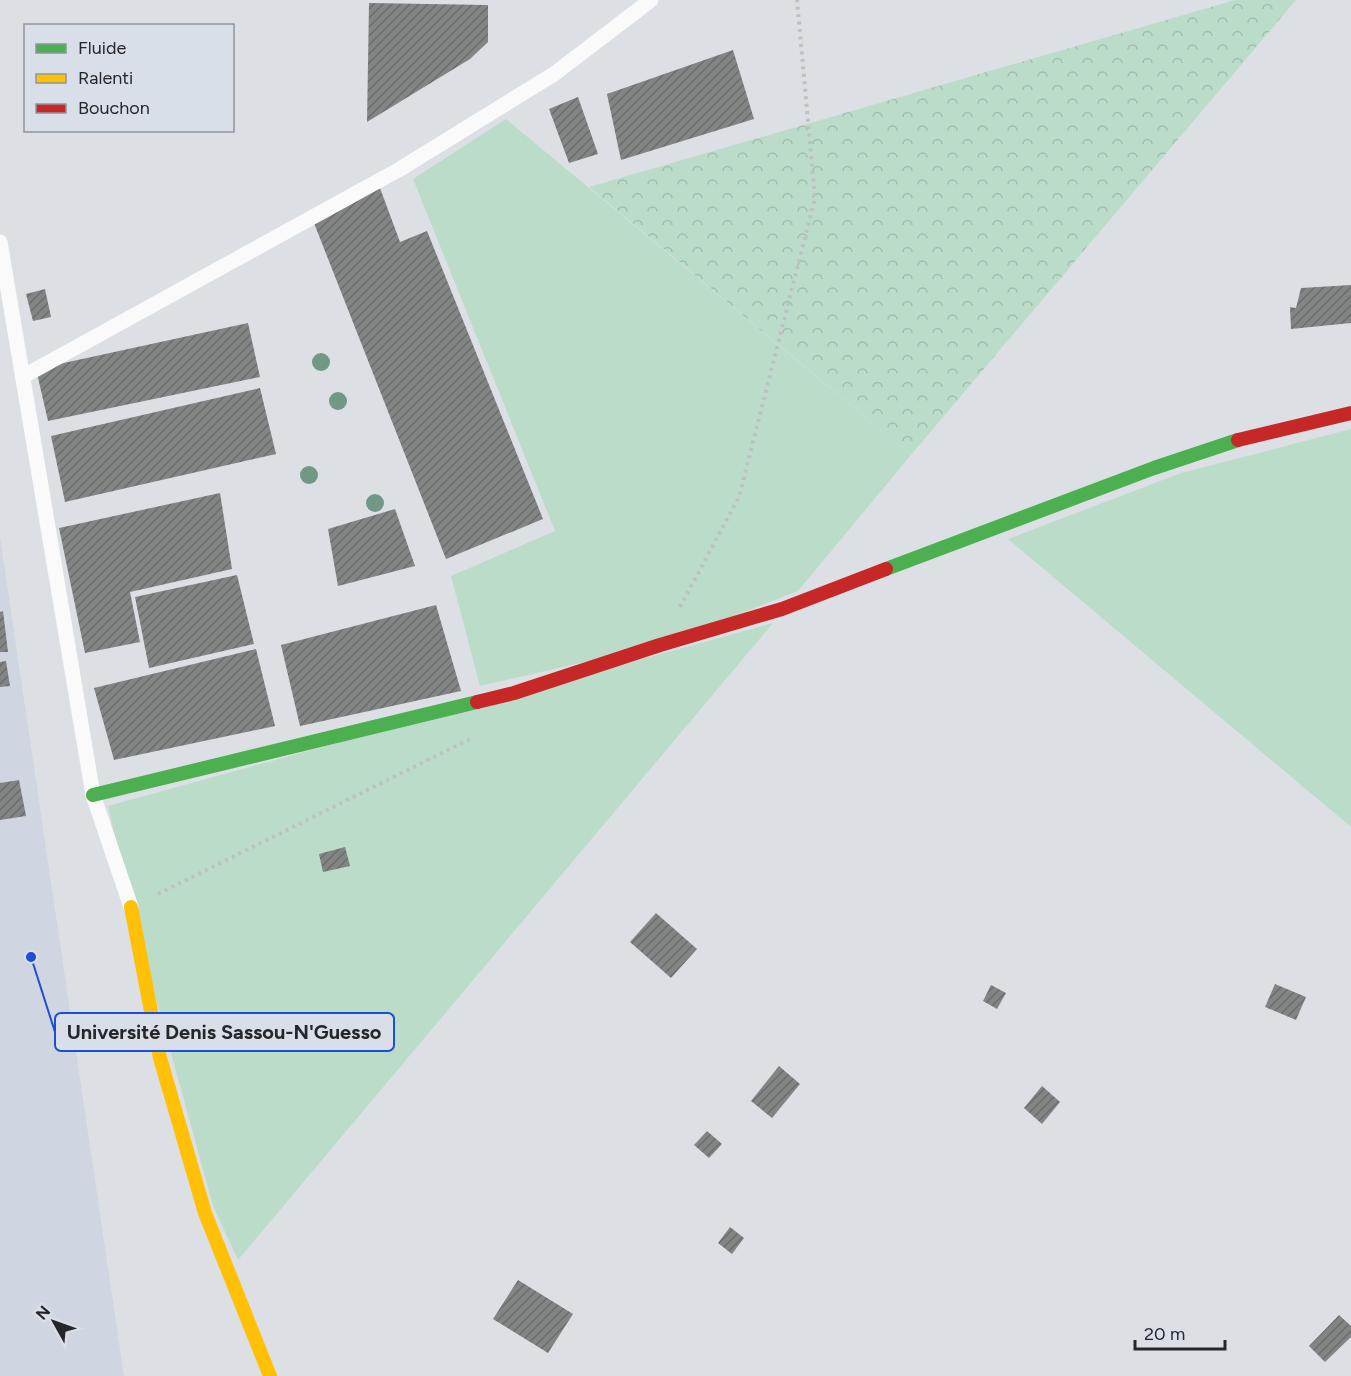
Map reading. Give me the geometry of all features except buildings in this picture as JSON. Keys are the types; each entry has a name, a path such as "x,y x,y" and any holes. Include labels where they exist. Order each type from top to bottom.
{"street":[{"path":"93,795 514,693 660,645 782,609 1154,468 1245,438 1351,413"},
{"path":"131,907 160,1058 205,1213 270,1376"}],"lane":[{"path":"24,376 400,169 554,74 651,0"},
{"path":"0,242 93,795 131,907"}],"path":[{"path":"660,645 739,497 815,198 797,0"},
{"path":"131,907 480,734"}],"shaded area":[{"path":"0,537 124,1376 0,1376"}],"green space":[{"path":"1235,0 1296,0 911,455 589,187"},
{"path":"506,119 911,455 798,591 660,645 480,686 451,576 555,531 413,179"},
{"path":"1351,429 1351,827 1008,539 1181,473"},
{"path":"773,623 238,1260 213,1206 131,907 108,806"}],"traffic: fast":[{"path":"886,569 1154,468 1238,440"},
{"path":"93,795 477,702"}],"traffic: slow":[{"path":"131,907 160,1058 205,1213 270,1376"}],"traffic: jam":[{"path":"1238,440 1351,413"},
{"path":"477,702 514,693 660,645 782,609 886,569"}],"place":[{"name":"Université Denis Sassou-N'Guesso","path":"31,957"}]}
